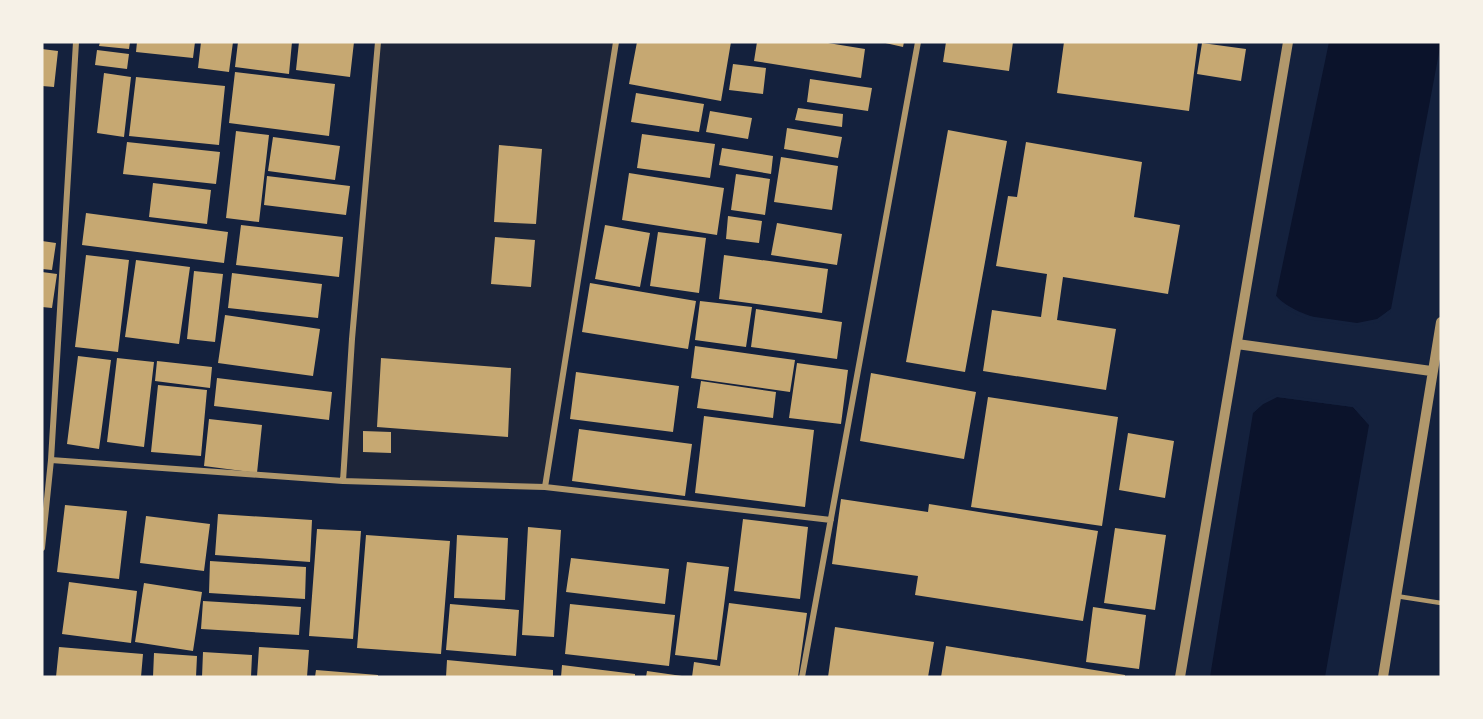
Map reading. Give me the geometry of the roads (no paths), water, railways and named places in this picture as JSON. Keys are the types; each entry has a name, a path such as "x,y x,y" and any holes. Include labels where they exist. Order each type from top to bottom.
{"street":[{"path":"42,548 51,460 76,42"},
{"path":"343,481 352,339 378,42"},
{"path":"545,487 616,42"},
{"path":"802,677 918,42"},
{"path":"1180,677 1288,42"},
{"path":"1383,677 1431,371 1441,322"},
{"path":"1238,344 1431,371"},
{"path":"51,460 343,481 545,487 831,520"}],"lane":[{"path":"1396,596 1441,603"}]}
